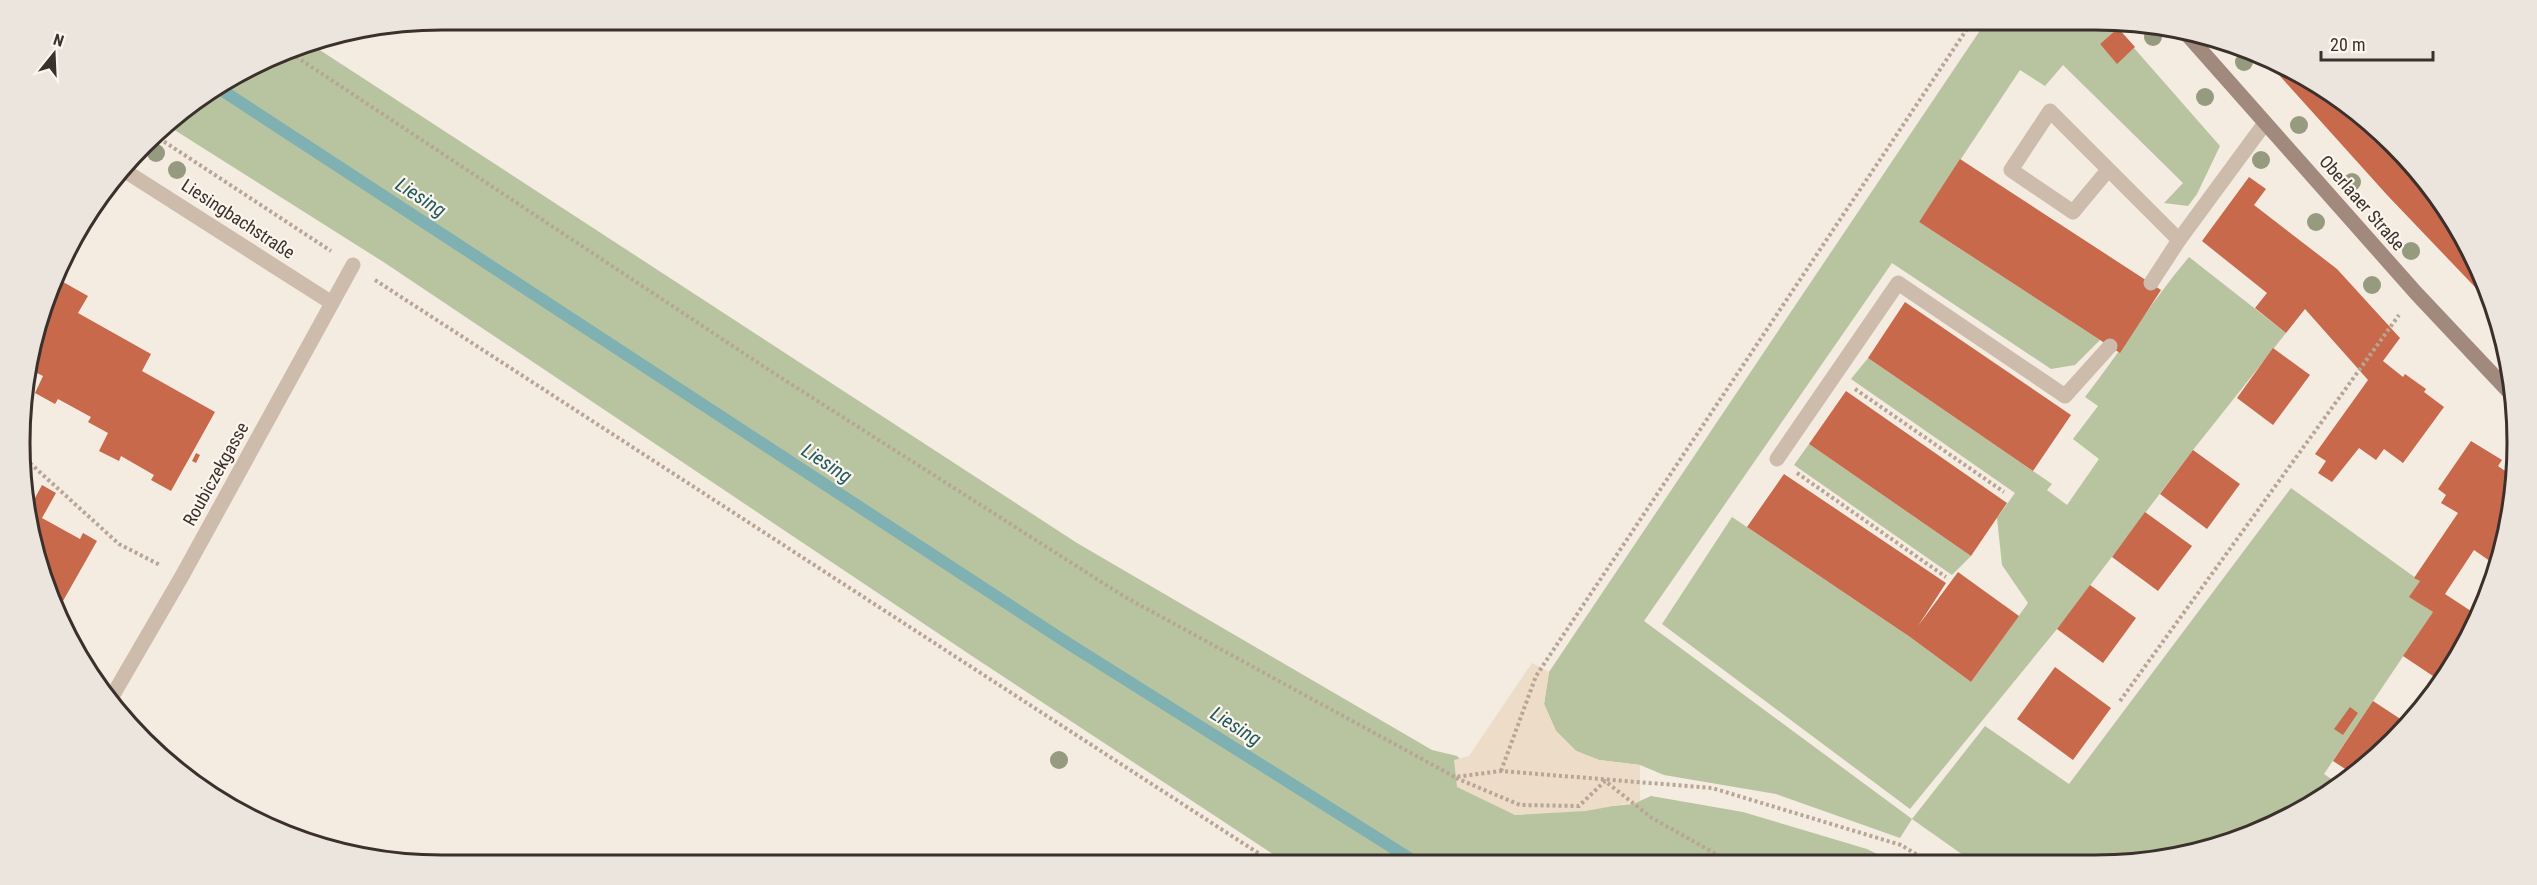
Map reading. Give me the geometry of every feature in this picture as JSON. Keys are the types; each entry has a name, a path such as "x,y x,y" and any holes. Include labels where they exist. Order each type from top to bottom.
{"main road":[{"name":"Oberlaaer Straße","path":"2194,42 2415,294 2502,385"}],"street":[{"path":"2108,170 2073,212 2011,170 2050,111 2179,240"},
{"path":"2151,283 2179,240 2265,123"},
{"name":"Liesingbachstraße","path":"130,173 332,303"},
{"name":"Roubiczekgasse","path":"114,693 182,576 352,265"},
{"path":"1777,459 1898,283 2065,396 2110,346"}],"path":[{"path":"1501,771 1536,676 1966,30"},
{"path":"296,57 772,372 1125,597 1455,777 1520,805 1579,806 1605,781"},
{"path":"162,140 1261,855"},
{"path":"2120,701 2415,294"},
{"path":"1835,375 2004,492"},
{"path":"1777,459 1946,577"},
{"path":"31,464 119,544 182,576"},
{"path":"1455,777 1501,771 1712,788 1901,845 1917,855"},
{"path":"1605,781 1652,818 1718,855"}],"green space":[{"path":"1980,30 2115,31 2100,44 2117,63 2134,48 2220,146 2197,194 2188,206 2164,203 2183,183 2063,65 2045,86 2020,70 1919,222 2100,340 2075,365 2051,369 1892,263 1644,621 1912,819 1900,838 1776,794 1664,775 1640,765 1599,760 1576,751 1556,731 1544,704 1549,672"},
{"path":"319,49 1077,543 1432,750 1457,756 1515,815 1633,804 1651,796 1743,812 1867,849 1879,855 1274,855 975,658 385,263 174,130 191,115 236,85 285,61"},
{"path":"2189,257 2286,333 2193,450 2057,629 1910,809 1662,624 1732,517 1910,637 1971,682 2028,603 2002,565 1997,518 2015,493 1851,379 1868,358 2052,484 2047,490 2067,505 2099,459 2073,439 2098,406 2085,397"},
{"path":"1809,444 1971,556 1952,575 1794,465"},
{"path":"2291,488 2420,581 2410,597 2433,612 2324,774 2332,779 2301,800 2252,824 2175,847 2121,854 1963,855 1912,819 1985,726 2069,784"}],"shaded area":[{"path":"1532,663 1549,672 1544,704 1556,731 1576,751 1599,760 1640,765 1640,801 1586,811 1515,815 1457,787 1454,760 1469,756"}],"building":[{"path":"2115,31 2121,31 2135,47 2117,64 2100,44"},
{"path":"2278,73 2301,85 2346,115 2405,171 2422,191 2452,236 2478,290 2388,196"},
{"path":"1960,159 2161,290 2120,353 1919,222"},
{"path":"2249,177 2266,189 2254,205 2337,269 2400,338 2383,361 2403,377 2405,374 2426,389 2424,392 2444,407 2403,463 2384,449 2376,460 2359,448 2332,482 2318,473 2326,461 2315,454 2368,380 2305,309 2286,333 2255,308 2267,293 2202,241"},
{"path":"63,282 88,296 78,313 151,354 142,371 215,412 171,491 151,480 154,475 121,456 119,461 99,451 108,433 88,422 91,417 58,399 55,404 35,393 43,376 36,373 38,362 44,336"},
{"path":"1905,302 2071,415 2033,471 1868,358"},
{"path":"2273,348 2310,375 2273,425 2237,398"},
{"path":"1846,391 2007,503 1971,556 1809,444"},
{"path":"2471,441 2502,460 2498,466 2506,471 2503,496 2489,561 2474,550 2445,594 2471,611 2452,649 2434,677 2403,656 2433,612 2409,597 2420,581 2414,578 2458,513 2441,503 2446,495 2438,489"},
{"path":"2193,450 2240,484 2207,529 2160,494"},
{"path":"196,453 200,455 196,463 192,461"},
{"path":"1784,474 1946,583 1918,626 1958,572 2019,616 1971,682 1910,637 1747,527"},
{"path":"42,485 56,493 42,518 80,539 83,533 97,541 62,602 44,549 35,498"},
{"path":"2145,512 2192,546 2158,591 2112,557"},
{"path":"2090,585 2136,618 2103,663 2057,629"},
{"path":"2055,667 2111,708 2073,760 2017,719"},
{"path":"2373,701 2400,719 2346,770 2333,761"},
{"path":"2350,707 2358,713 2343,735 2334,729"}],"waterway":[{"name":"Liesing","path":"225,92 1066,642 1404,855"}]}
